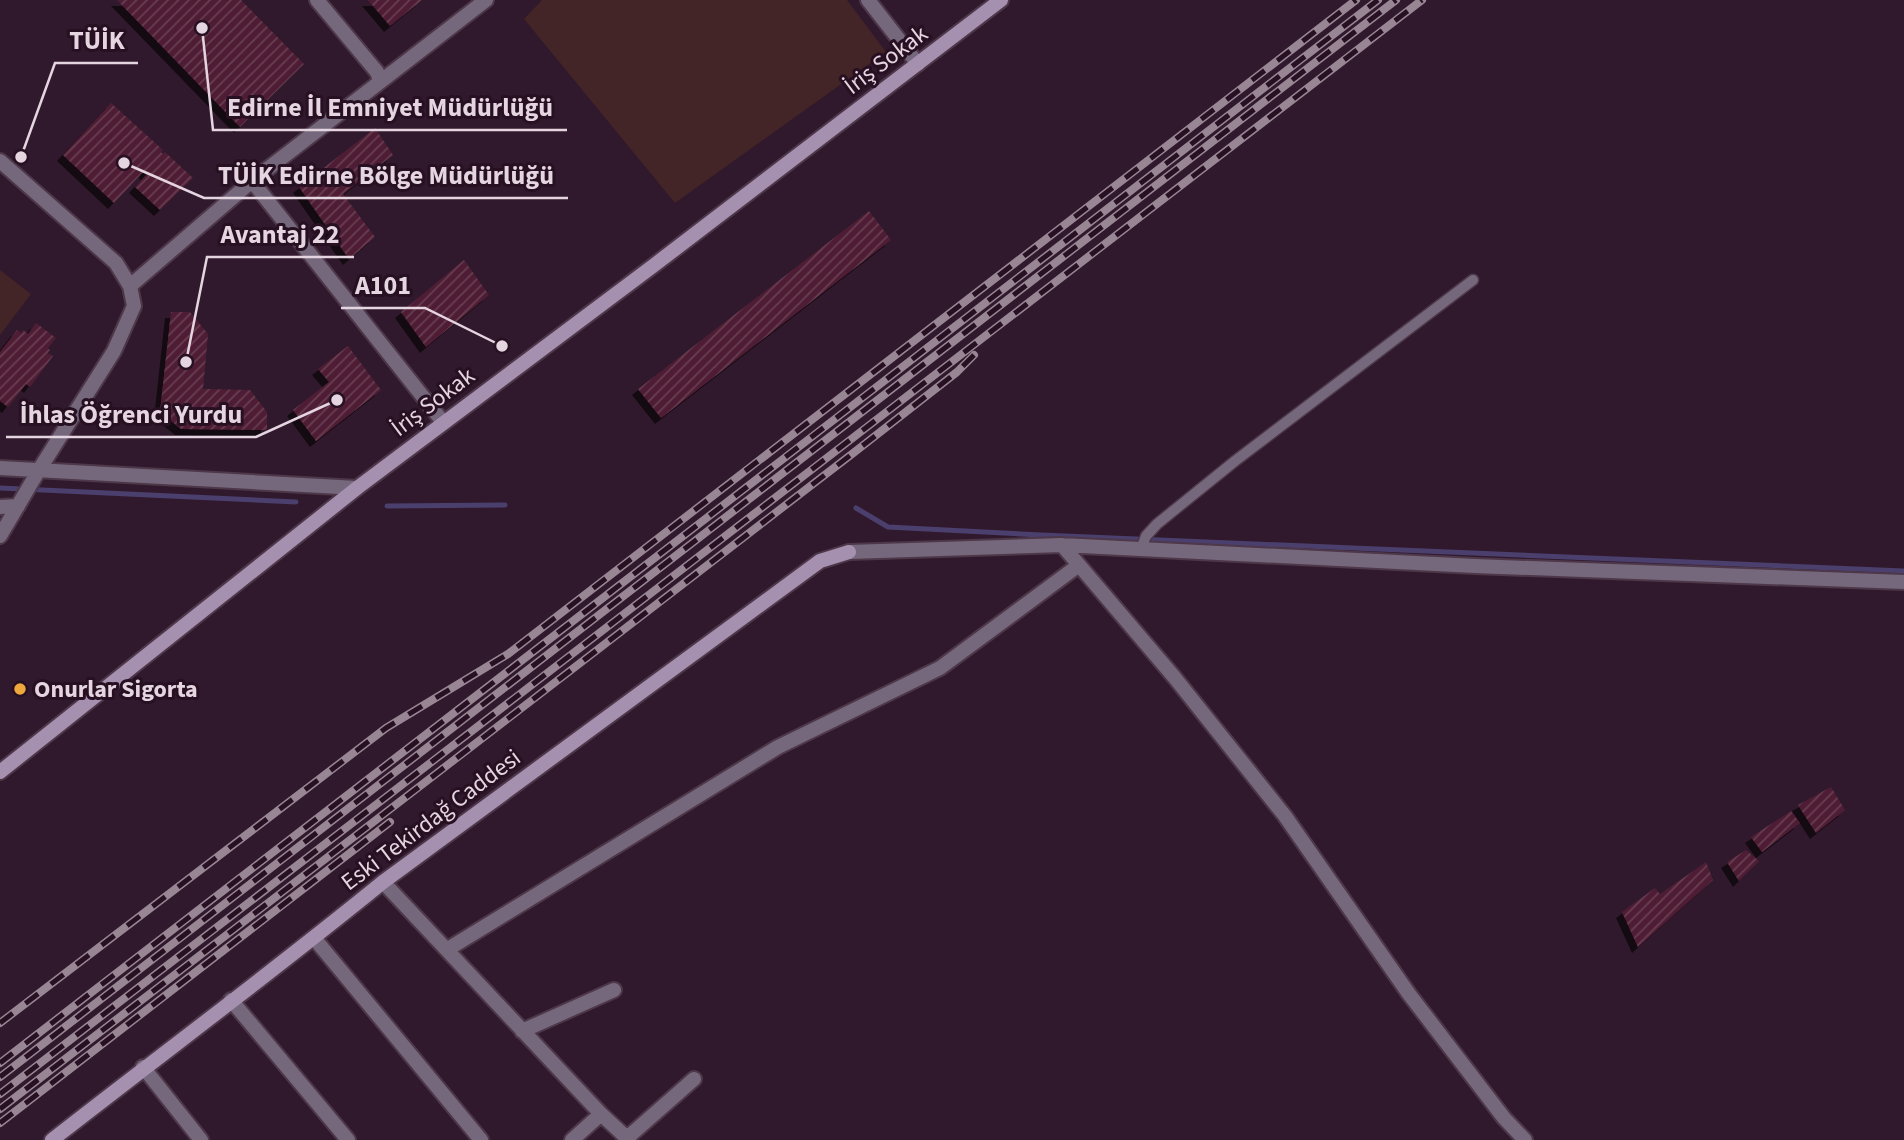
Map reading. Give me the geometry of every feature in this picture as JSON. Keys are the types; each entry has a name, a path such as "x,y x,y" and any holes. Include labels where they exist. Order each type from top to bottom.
{"main road":[{"name":"İriş Sokak","path":"0,772 357,488 1001,0"},
{"name":"Eski Tekirdağ Caddesi","path":"57,1139 143,1068 383,882 820,561 849,552"}],"street":[{"path":"317,0 377,72 380,80"},
{"path":"130,286 252,181 486,0"},
{"path":"868,0 918,64"},
{"path":"0,536 114,351 134,306 130,286 116,262 1,165"},
{"path":"252,181 443,422"},
{"path":"0,468 357,488"},
{"path":"0,507 18,506"},
{"path":"849,552 1143,544 1475,566 1904,582"},
{"path":"1062,545 1175,678 1285,816 1409,995 1504,1118 1525,1140"},
{"path":"448,949 778,747 940,668 1079,565"},
{"path":"383,882 601,1114 628,1139 694,1079"},
{"path":"314,938 481,1140"},
{"path":"522,1031 614,990"},
{"path":"231,1000 348,1140"},
{"path":"143,1068 201,1140"},
{"path":"572,1140 601,1114"}],"lane":[{"path":"1143,544 1157,524 1235,461 1473,280"}],"shaded area":[{"path":"542,0 847,0 886,52 675,203 524,19"},
{"path":"0,270 31,294 0,335"}],"building":[{"path":"117,0 241,0 304,64 240,127"},
{"path":"368,0 422,0 390,26"},
{"path":"111,103 163,150 163,154 165,152 193,178 160,210 135,187 147,174 144,171 114,203 63,155"},
{"path":"375,128 393,155 343,194 375,237 349,259 299,187"},
{"path":"869,211 891,240 661,418 638,389"},
{"path":"464,260 489,295 426,347 401,312"},
{"path":"171,312 190,312 208,334 203,389 250,390 267,412 267,430 181,429 160,412"},
{"path":"36,323 56,338 48,348 48,353 53,356 30,387 26,384 8,407 0,401 0,352 17,330 28,334"},
{"path":"348,346 381,390 316,441 293,410 329,382 318,369"},
{"path":"1831,787 1845,810 1816,833 1798,805"},
{"path":"1791,811 1800,823 1762,852 1751,837"},
{"path":"1746,850 1759,861 1739,881 1727,862"},
{"path":"1706,862 1713,880 1638,947 1622,912 1655,888 1660,894"}],"waterway":[{"path":"0,488 296,502"},
{"path":"387,506 505,505"},
{"path":"856,508 888,527 1904,571"}],"railway":[{"path":"0,1023 386,728 508,654 1356,0"},
{"path":"0,1063 1378,0"},
{"path":"0,1077 1396,0"},
{"path":"0,1094 1422,0"},
{"path":"0,1109 852,454 957,372 974,355"},
{"path":"0,1123 390,822"}],"place":[{"name":"Edirne İl Emniyet Müdürlüğü","path":"202,28"},
{"name":"TÜİK","path":"21,157"},
{"name":"TÜİK Edirne Bölge Müdürlüğü","path":"124,163"},
{"name":"A101","path":"502,346"},
{"name":"Avantaj 22","path":"186,362"},
{"name":"İhlas Öğrenci Yurdu","path":"337,400"},
{"name":"Onurlar Sigorta","path":"20,689"}]}
